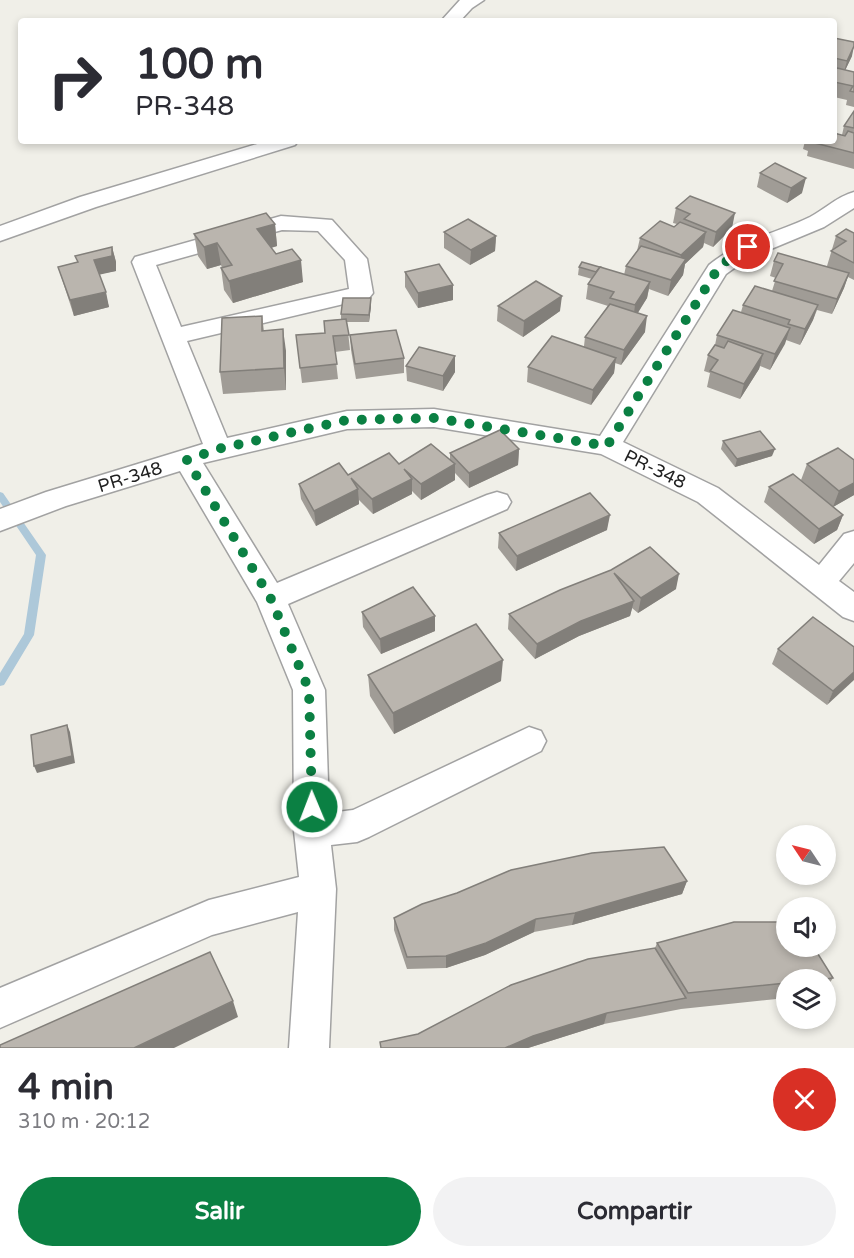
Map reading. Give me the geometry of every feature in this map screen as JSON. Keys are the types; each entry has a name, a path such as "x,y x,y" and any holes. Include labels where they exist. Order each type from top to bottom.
{"street":[{"path":"453,18 466,4 475,0"},
{"path":"0,234 88,202 278,144"},
{"path":"607,446 717,270 730,258 748,247 809,226 831,215 854,198"},
{"path":"174,336 361,293 356,259 324,225 281,223 143,262 218,449"},
{"name":"PR-348","path":"0,520 56,499 218,449 347,420 434,418 607,446 708,495 854,609"},
{"path":"187,460 271,599 309,690 312,831 318,890 309,1048"},
{"path":"271,599 497,502"},
{"path":"821,582 854,542"},
{"path":"312,831 357,826 530,741"},
{"path":"0,1008 209,918 318,890"}],"building":[{"path":"837,39 854,42 847,61 837,59"},
{"path":"837,68 854,72 854,92 850,91 853,86 837,83"},
{"path":"854,111 854,128 844,126"},
{"path":"848,131 854,133 854,153 819,144 837,144 837,134 845,136"},
{"path":"775,163 806,178 791,188 760,173"},
{"path":"690,196 735,213 716,232 684,219 690,214 676,208"},
{"path":"266,213 275,224 257,229 276,254 292,249 301,260 229,281 221,268 232,265 217,243 204,247 194,234"},
{"path":"468,219 496,236 471,250 444,232"},
{"path":"660,221 674,227 680,222 706,232 681,255 640,238"},
{"path":"846,229 854,233 854,263 831,251 846,241 836,236"},
{"path":"641,246 686,259 671,280 626,266"},
{"path":"112,247 112,256 94,260 106,292 70,300 58,267 78,262 75,256"},
{"path":"778,253 849,273 837,299 774,281 783,264 774,261"},
{"path":"582,262 600,267 596,272 579,267"},
{"path":"439,264 453,285 418,293 405,272"},
{"path":"600,267 650,282 635,305 610,298 614,292 588,284"},
{"path":"536,281 562,296 524,321 498,306"},
{"path":"755,286 818,305 805,329 788,324 790,320 743,305"},
{"path":"343,298 371,298 369,315 341,314"},
{"path":"610,304 647,316 624,350 585,337"},
{"path":"733,310 790,328 775,354 717,335"},
{"path":"262,316 262,331 283,329 284,368 220,372 222,318"},
{"path":"346,319 349,335 333,336 337,364 300,368 296,335 325,333 324,321"},
{"path":"396,330 404,358 355,364 350,335"},
{"path":"552,336 616,358 593,390 528,367"},
{"path":"728,341 763,354 744,384 710,371 718,360 708,355 715,345 724,348"},
{"path":"419,347 455,356 443,376 406,366"},
{"path":"500,430 519,449 469,473 450,453"},
{"path":"760,431 775,449 737,459 723,441"},
{"path":"431,444 455,464 421,484 404,469 412,479 372,499 351,478 358,489 314,511 299,484 339,463 348,475 389,453 399,464"},
{"path":"838,448 854,460 854,483 839,491 807,464"},
{"path":"793,474 843,515 819,529 769,487"},
{"path":"590,493 610,515 517,556 499,533"},
{"path":"650,547 679,574 641,598 614,573 634,601 581,621 537,644 509,614 560,590 611,570"},
{"path":"413,587 435,616 380,639 362,612"},
{"path":"813,617 854,647 854,672 833,691 778,649"},
{"path":"476,624 503,660 393,713 368,675"},
{"path":"67,725 72,756 34,766 31,735"},
{"path":"664,847 687,881 575,913 536,919 486,943 446,956 407,957 394,918 422,904 457,893 511,870 592,853"},
{"path":"734,922 776,922 776,957 820,957 827,969 776,969 776,984 688,993 657,943"},
{"path":"655,948 686,998 607,1013 533,1036 505,1048 381,1048 380,1042 418,1034 511,985 588,959"},
{"path":"210,952 233,1001 134,1048 0,1048 0,1045"}],"waterway":[{"path":"0,495 41,555 29,635 0,682"}],"route":[{"path":"312,807 309,690 271,599 187,460 218,449 347,420 434,418 607,446 717,270 730,258 748,247"}]}
